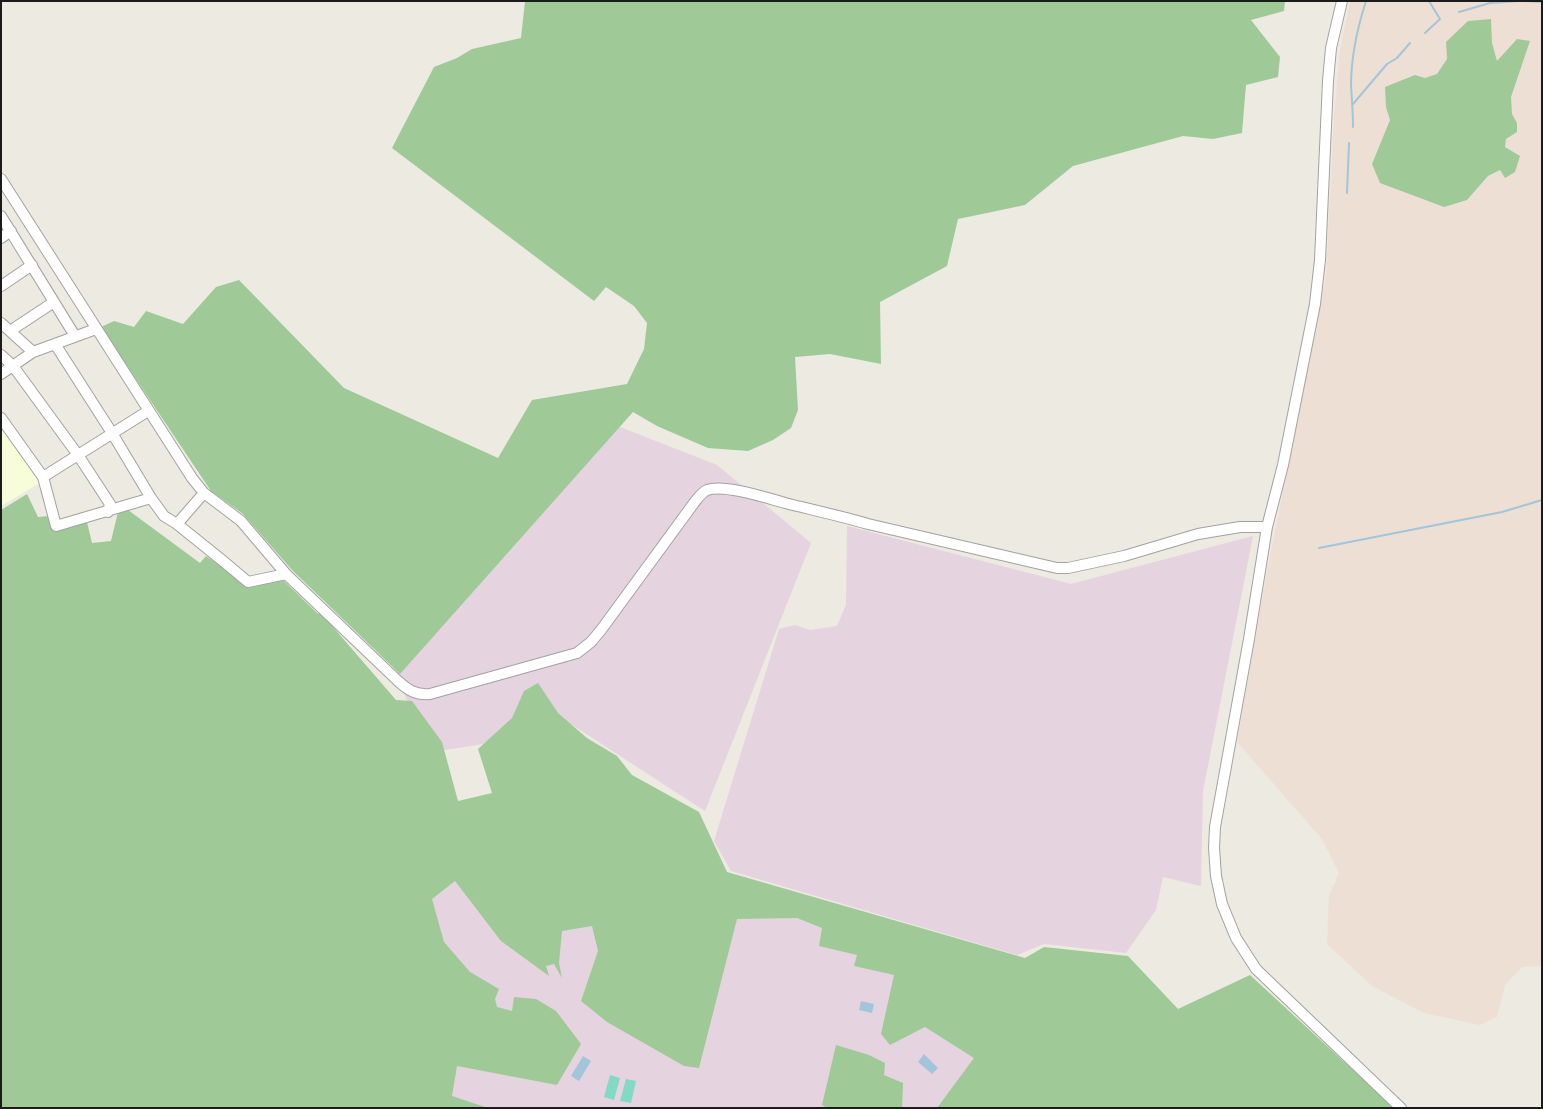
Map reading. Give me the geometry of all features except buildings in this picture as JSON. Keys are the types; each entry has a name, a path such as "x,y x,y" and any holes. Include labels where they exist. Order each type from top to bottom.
{"street":[{"path":"1342,1 1331,48 1328,82 1320,260 1315,304 1283,465 1267,527 1249,639 1215,827 1215,861 1219,891 1228,921 1236,938 1256,969 1401,1108"},
{"path":"1,179 148,411 192,478 204,493 241,521 286,574 406,689 413,692 430,694 577,653 591,642 601,630 700,494 708,490 724,490 760,496 846,517 868,524 1057,568 1068,568 1124,556 1198,534 1240,527 1267,527"},
{"path":"1,216 75,336"},
{"path":"1,238 11,231"},
{"path":"1,286 32,266"},
{"path":"10,331 54,302"},
{"path":"1,323 33,352"},
{"path":"1,374 33,352 96,329"},
{"path":"55,344 112,433 151,498 164,516 177,524 248,582 286,574"},
{"path":"1,355 13,366 78,455 110,504 108,512"},
{"path":"43,477 148,411"},
{"path":"1,418 43,477 56,526 108,512 151,498"},
{"path":"177,524 204,493"}],"shaded area":[{"path":"1350,1 1542,1 1542,966 1522,967 1505,985 1497,1017 1480,1025 1424,1013 1372,986 1327,944 1329,896 1339,873 1322,839 1237,742 1269,561 1326,275 1334,115 1340,50"},
{"path":"615,425 717,465 811,543 705,811 543,706 483,744 425,753 397,672"},
{"path":"1,426 40,483 1,506"},
{"path":"847,526 1071,584 1253,536 1203,791 1201,886 1163,877 1156,910 1126,953 1044,944 1017,955 731,871 714,841 779,629 795,625 810,630 837,626 846,605"},
{"path":"640,843 789,900 1353,1108 221,1108 34,938"}],"green space":[{"path":"525,1 1285,1 1284,11 1251,20 1280,57 1278,77 1246,85 1242,133 1213,139 1183,136 1073,166 1025,205 958,219 947,266 880,302 881,364 830,354 795,357 798,410 791,428 773,440 748,451 708,448 657,426 633,412 400,674 293,571 243,514 211,491 101,327 114,321 134,327 146,311 183,324 216,287 239,280 344,388 498,458 532,400 627,384 644,349 647,323 634,306 606,287 594,301 392,148 434,67 457,58 472,49 521,38"},
{"path":"1491,19 1492,43 1497,61 1517,39 1530,41 1511,97 1512,114 1517,123 1517,132 1506,139 1505,147 1520,156 1515,172 1505,178 1500,170 1488,176 1467,200 1444,207 1380,183 1372,164 1390,120 1386,107 1385,87 1415,75 1425,78 1437,74 1447,59 1446,42 1468,21"},
{"path":"27,494 38,517 48,516 53,529 87,522 92,543 111,541 118,512 128,510 200,563 206,556 251,587 282,579 318,614 320,612 396,700 412,701 442,742 458,801 492,793 478,749 512,718 524,691 538,683 558,713 587,738 617,756 632,775 699,812 727,872 1025,958 1044,947 1128,956 1178,1009 1250,975 1394,1108 937,1108 974,1058 925,1027 890,1045 881,1034 894,975 854,966 857,955 819,946 822,928 797,918 737,919 699,1068 684,1066 607,1022 581,1001 598,951 592,926 562,931 559,963 562,978 554,964 546,966 549,976 501,941 455,881 432,899 444,942 470,972 499,989 495,999 497,1007 512,1011 514,997 536,999 556,1011 581,1044 557,1085 457,1066 452,1096 488,1108 1,1108 1,510"},
{"path":"836,1045 869,1055 885,1063 884,1075 903,1083 902,1108 827,1108 822,1105"},
{"path":"610,1075 620,1078 614,1100 604,1097"},
{"path":"626,1079 636,1081 631,1103 620,1101"}],"water":[{"path":"861,1001 874,1004 872,1013 859,1010"},
{"path":"924,1054 938,1068 932,1074 918,1062"},
{"path":"583,1056 591,1061 579,1081 571,1076"}],"waterway":[{"path":"1353,127 1351,86 1353,54 1366,1"},
{"path":"1425,33 1440,19 1429,1"},
{"path":"1459,12 1490,3 1520,1"},
{"path":"1524,1 1542,2"},
{"path":"1353,104 1387,64 1397,58 1410,43"},
{"path":"1347,193 1349,143"},
{"path":"1319,548 1502,512 1542,500"}]}
